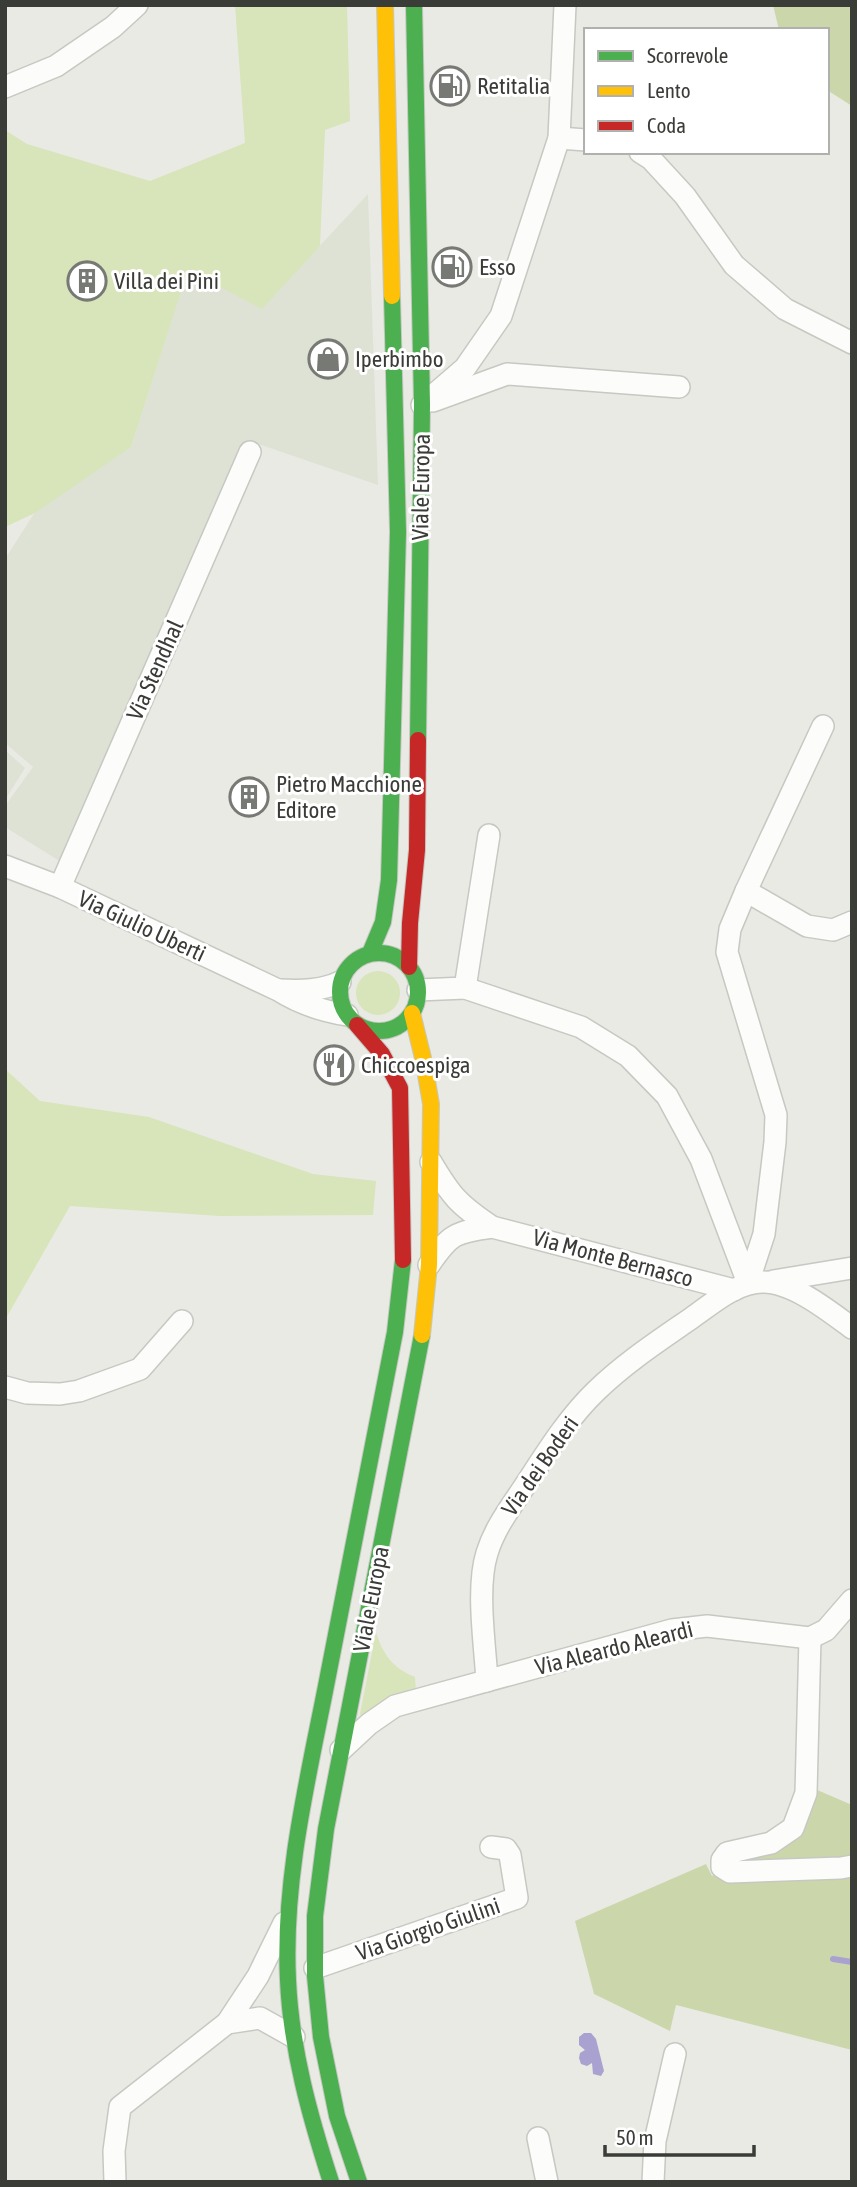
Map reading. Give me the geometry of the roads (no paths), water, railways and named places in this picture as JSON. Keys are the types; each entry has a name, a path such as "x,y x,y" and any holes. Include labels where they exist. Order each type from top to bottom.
{"street":[{"path":"5,88 56,66 113,27 137,5"},
{"name":"Viale Europa","path":"331,2182 313,2130 295,2037 288,1980 288,1916 302,1810 395,1332 403,1259 400,1088 391,1067 378,1048 341,1005 339,993 340,982 351,963 370,953 379,935 386,904 398,532 385,5"},
{"name":"Viale Europa","path":"359,2182 337,2116 321,2037 315,1968 315,1916 326,1829 422,1338 429,1265 430,1104 412,1013 418,990 409,967 409,932 417,850 422,405 414,5"},
{"path":"422,405 465,368 501,316 559,138 565,5"},
{"path":"559,138 584,140"},
{"path":"643,154 685,196 734,265 786,309 852,343"},
{"path":"422,405 507,374 679,387"},
{"name":"Via Stendhal","path":"60,887 250,452"},
{"path":"750,1285 764,1234 776,1115 727,951 730,929 746,891 823,726"},
{"path":"465,988 489,835"},
{"name":"Via Giulio Uberti","path":"5,866 60,887 312,1008 352,1020"},
{"path":"746,891 807,926 833,930 852,922"},
{"path":"370,953 392,955 409,967"},
{"name":"Via Giulio Uberti","path":"278,990 311,990 330,987 340,982"},
{"path":"418,990 465,988 581,1027 628,1056 667,1096 701,1159 750,1285"},
{"path":"352,1020 369,1030 381,1031 393,1029 412,1013"},
{"name":"Via Monte Bernasco","path":"430,1160 445,1188 460,1204 492,1227 750,1285 852,1268"},
{"name":"Via Monte Bernasco","path":"429,1265 444,1243 456,1234 492,1227"},
{"path":"750,1285 788,1288 852,1328"},
{"name":"Via dei Boderi","path":"487,1681 482,1588 486,1556 497,1528 564,1428 594,1392 630,1361 750,1285"},
{"path":"5,1387 27,1393 60,1394 79,1391 140,1369 181,1321"},
{"path":"852,1600 826,1630 810,1638 806,1793 793,1828 771,1843 727,1853 722,1860 722,1867 730,1872 852,1866"},
{"name":"Via Aleardo Aleardi","path":"487,1681 672,1630 707,1626 810,1638"},
{"path":"341,1750 369,1724 395,1706 487,1681"},
{"name":"Via Giorgio Giulini","path":"315,1968 517,1898 510,1855 506,1849 491,1847"},
{"path":"115,2182 114,2151 120,2107 227,2023 258,1976 288,1916"},
{"path":"227,2023 260,2018 295,2037"},
{"path":"653,2182 655,2141 675,2054"},
{"path":"538,2138 547,2182"}],"waterway":[{"path":"833,1959 852,1962"}],"place":[{"name":"Retitalia","path":"450,86"},
{"name":"Esso","path":"452,267"},
{"name":"Villa dei Pini","path":"87,281"},
{"name":"Iperbimbo","path":"328,359"},
{"name":"Pietro Macchione Editore","path":"249,797"},
{"name":"Chiccoespiga","path":"334,1065"}]}
